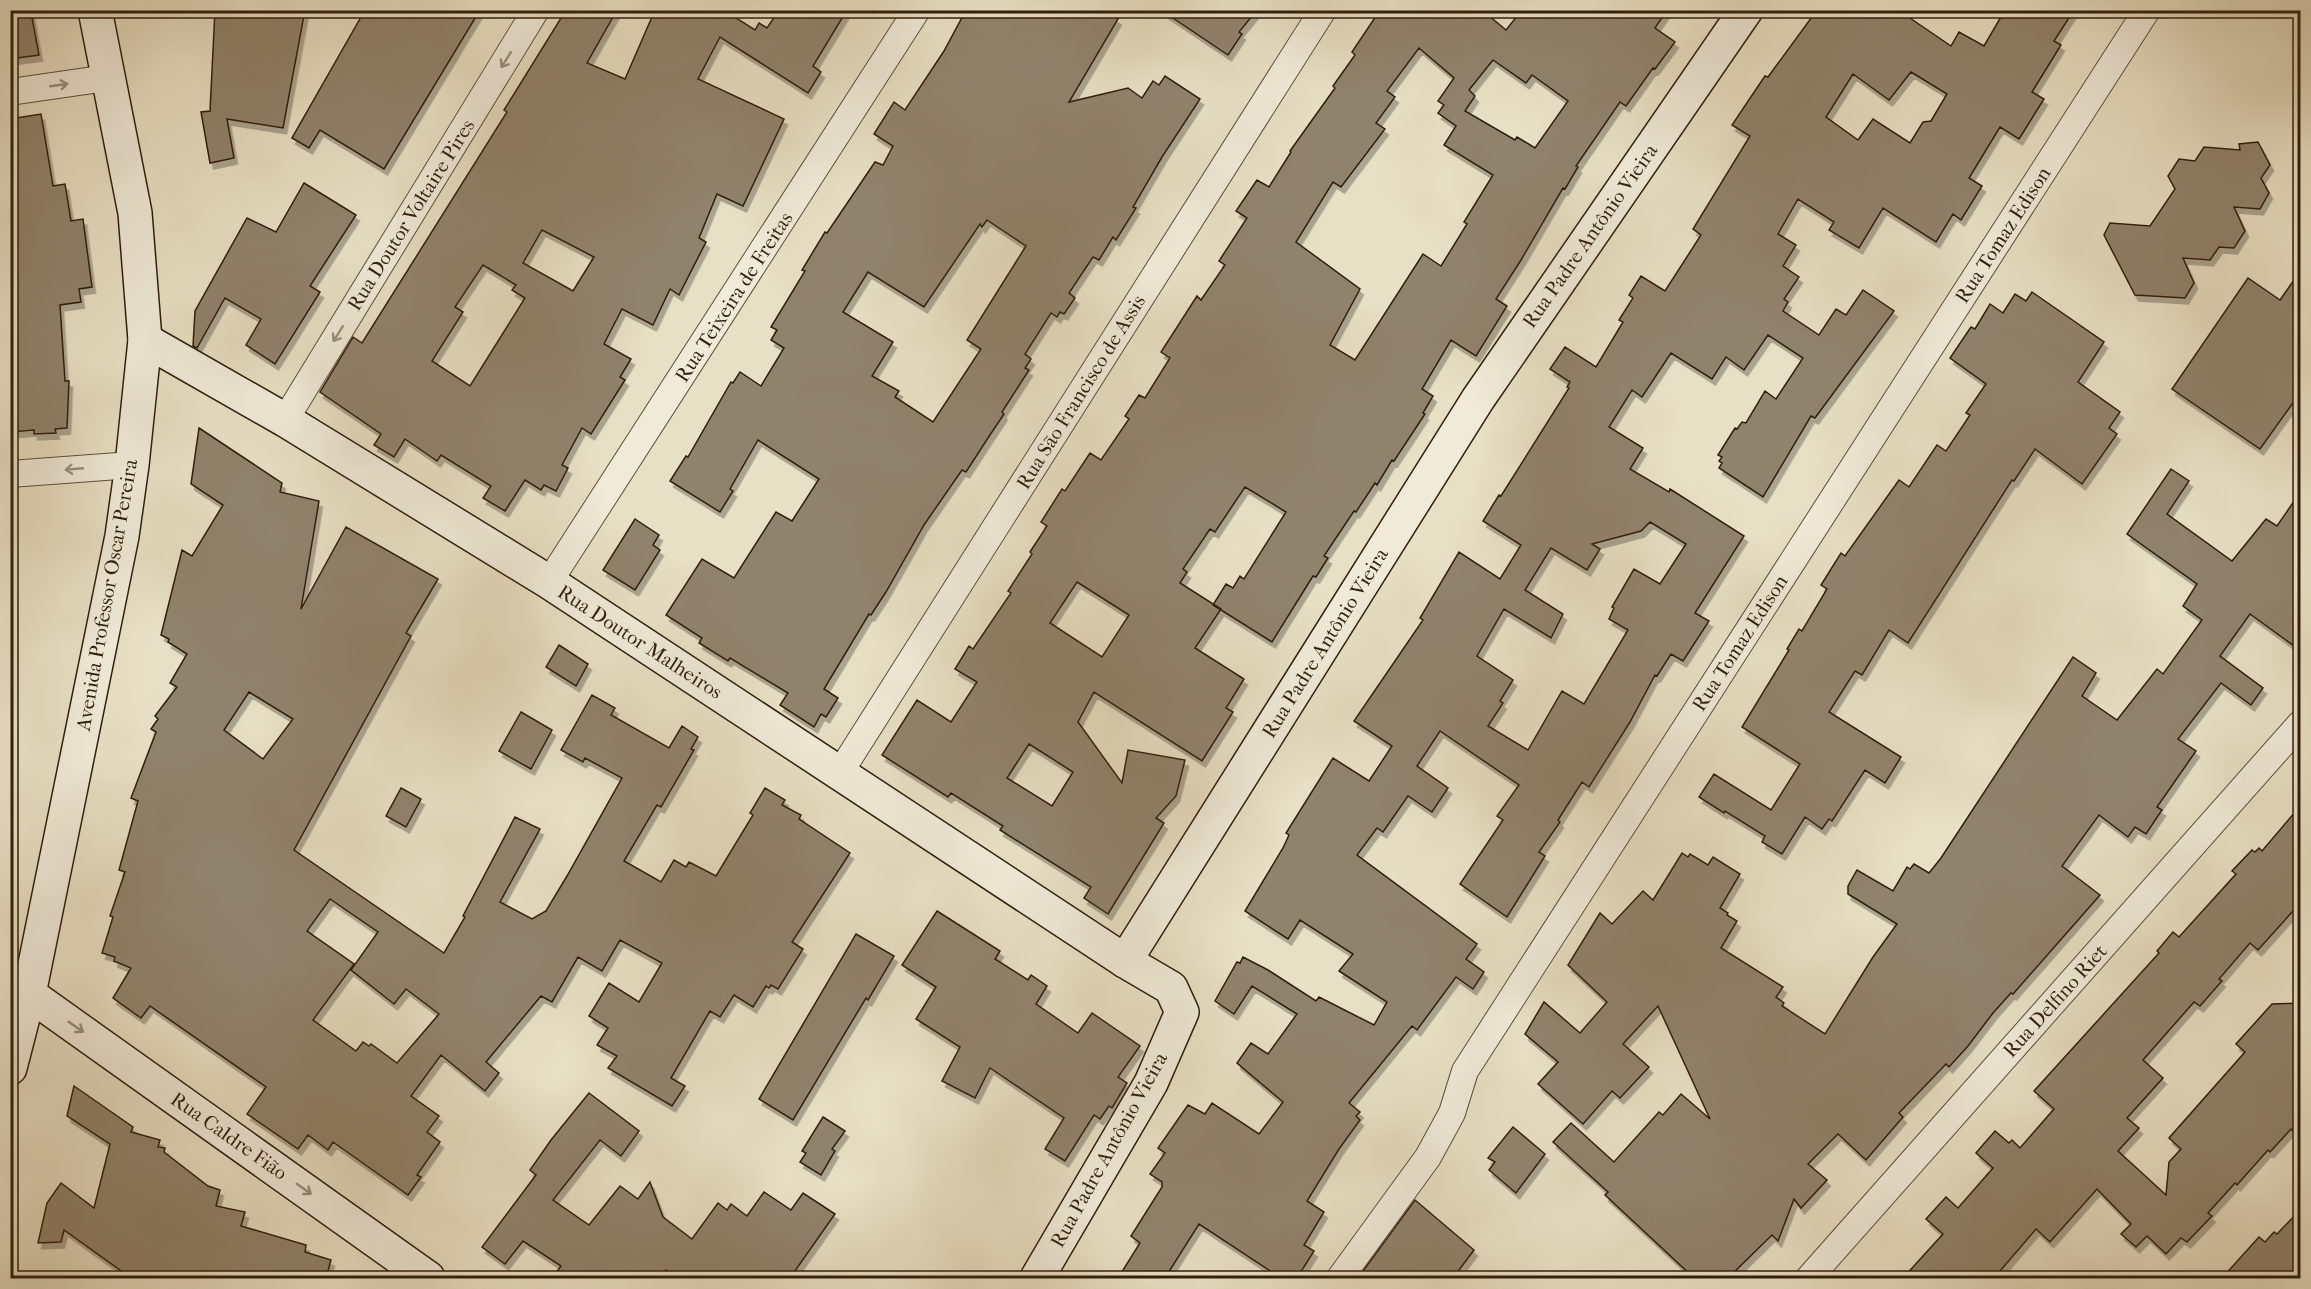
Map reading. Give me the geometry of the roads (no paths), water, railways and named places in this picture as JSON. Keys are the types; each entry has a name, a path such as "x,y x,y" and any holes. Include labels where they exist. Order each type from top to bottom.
{"street":[{"name":"Avenida Professor Oscar Pereira","path":"10,1068 29,993 122,536 145,340 135,213 95,10"},
{"name":"Rua Doutor Voltaire Pires","path":"285,420 536,10"},
{"name":"Rua Teixeira de Freitas","path":"549,582 917,10"},
{"name":"Rua São Francisco de Assis","path":"839,774 1323,10"},
{"name":"Rua Padre Antônio Vieira","path":"1037,1278 1150,1083 1182,1012 1171,988 1125,960 1478,399 1746,10"},
{"name":"Rua Tomaz Edison","path":"1340,1278 1428,1157 1452,1113 1465,1071 2147,10"},
{"path":"10,92 108,78"},
{"name":"Rua Doutor Malheiros","path":"145,340 285,420 549,582 1125,960"},
{"path":"10,474 132,465"},
{"name":"Rua Delfino Riet","path":"1809,1278 2301,723"},
{"name":"Rua Caldre Fião","path":"29,993 428,1278"}]}
